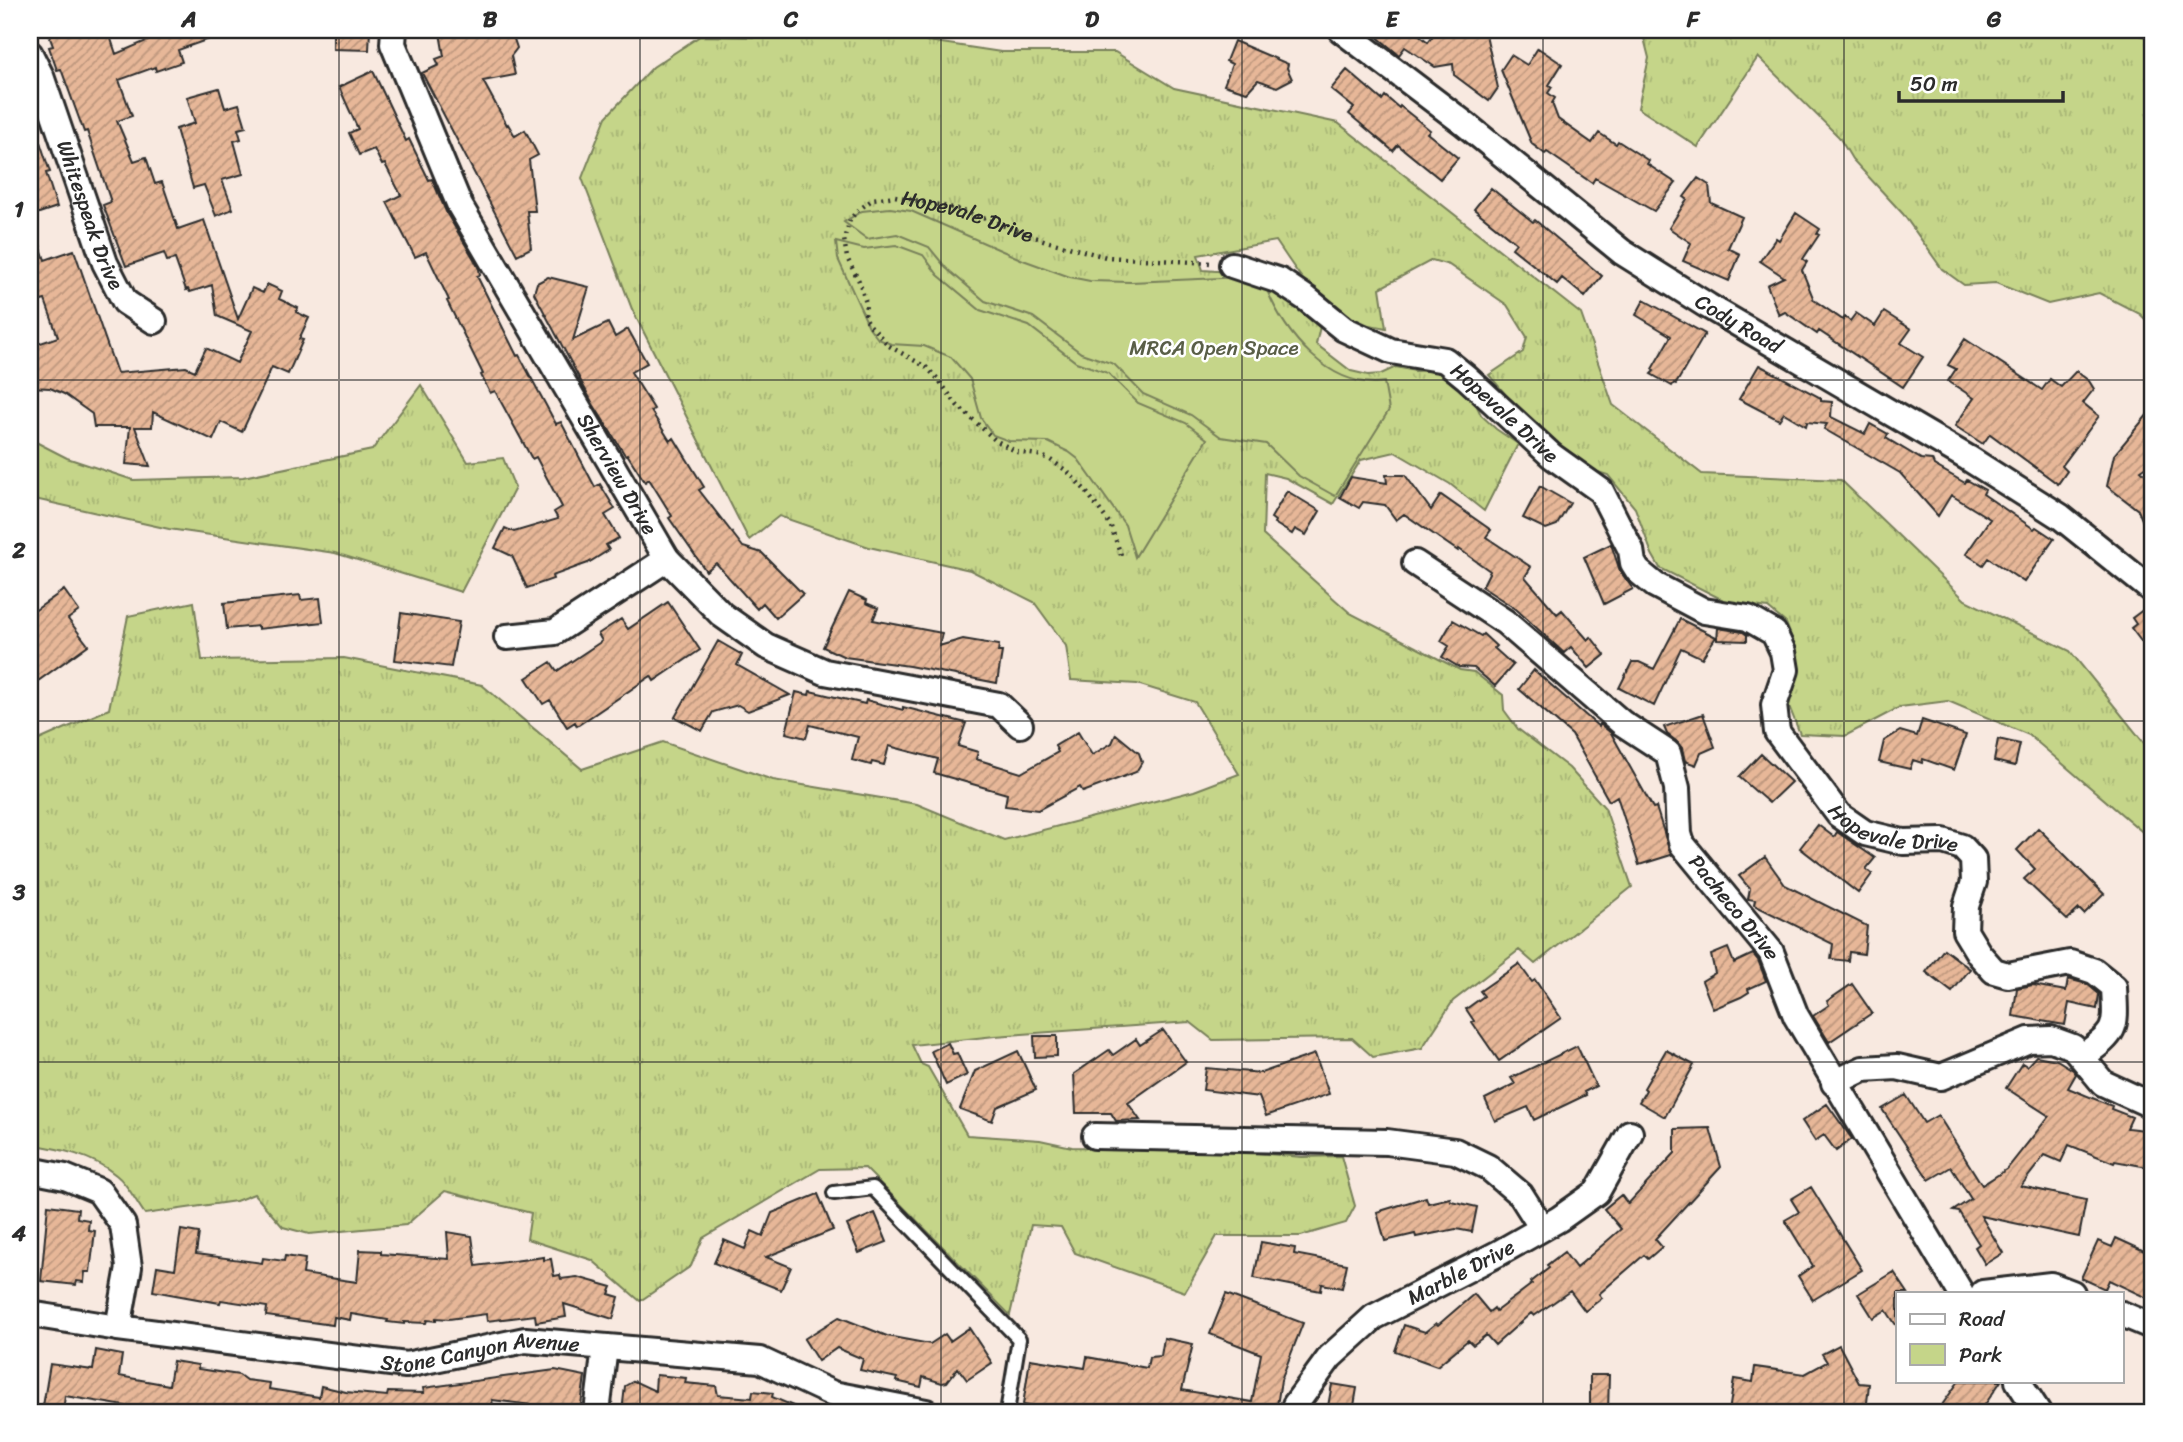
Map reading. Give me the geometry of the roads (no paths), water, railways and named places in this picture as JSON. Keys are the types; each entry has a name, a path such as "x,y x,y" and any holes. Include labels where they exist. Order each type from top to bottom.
{"street":[{"name":"Sherview Drive","path":"394,30 393,44 460,206 667,559 722,615 766,646 825,672 999,705 1020,725"},
{"name":"Cody Road","path":"1341,30 1465,124 1622,252 1708,306 1968,458 2061,517 2153,591"},
{"name":"Whitespeak Drive","path":"30,54 41,76 105,263 125,302 154,321"},
{"name":"Hopevale Drive","path":"1232,265 1280,281 1344,329 1391,351 1445,360 1552,456 1601,491 1631,550 1633,563 1638,571 1655,585 1704,611 1748,618 1774,632 1783,652 1786,670 1774,705 1777,732 1839,815 1865,833 1903,842 1943,841 1962,847 1973,859 1974,882 1966,906 1965,931 1979,954 1994,971 2008,975 2070,963 2094,971 2114,987 2116,1019 2108,1039 2083,1056"},
{"path":"507,637 555,632 667,559"},
{"name":"Pacheco Drive","path":"1415,563 1505,622 1622,723 1668,753 1677,788 1682,844 1771,952 1796,1016 1960,1292"},
{"path":"1834,1083 1863,1069 1897,1067 1941,1077 2029,1040 2051,1039 2073,1047 2103,1083 2153,1105"},
{"name":"Marble Drive","path":"1293,1412 1295,1405 1330,1357 1374,1317 1499,1253 1597,1192 1630,1133"},
{"path":"1095,1136 1387,1142 1455,1151 1488,1167 1521,1195 1542,1228"},
{"path":"30,1170 65,1177 99,1191 123,1225 129,1267 118,1328"},
{"path":"1992,1292 2051,1285 2069,1292"},
{"name":"Stone Canyon Avenue","path":"30,1314 406,1365 525,1340 760,1360 832,1403 926,1412"},
{"path":"2124,1315 2153,1327"},
{"path":"597,1412 605,1347"},
{"path":"2019,1382 2038,1412"}],"lane":[{"path":"834,1193 873,1188 1019,1339 1007,1412"}],"park label":[{"name":"MRCA Open Space","path":"1214,348"}]}
